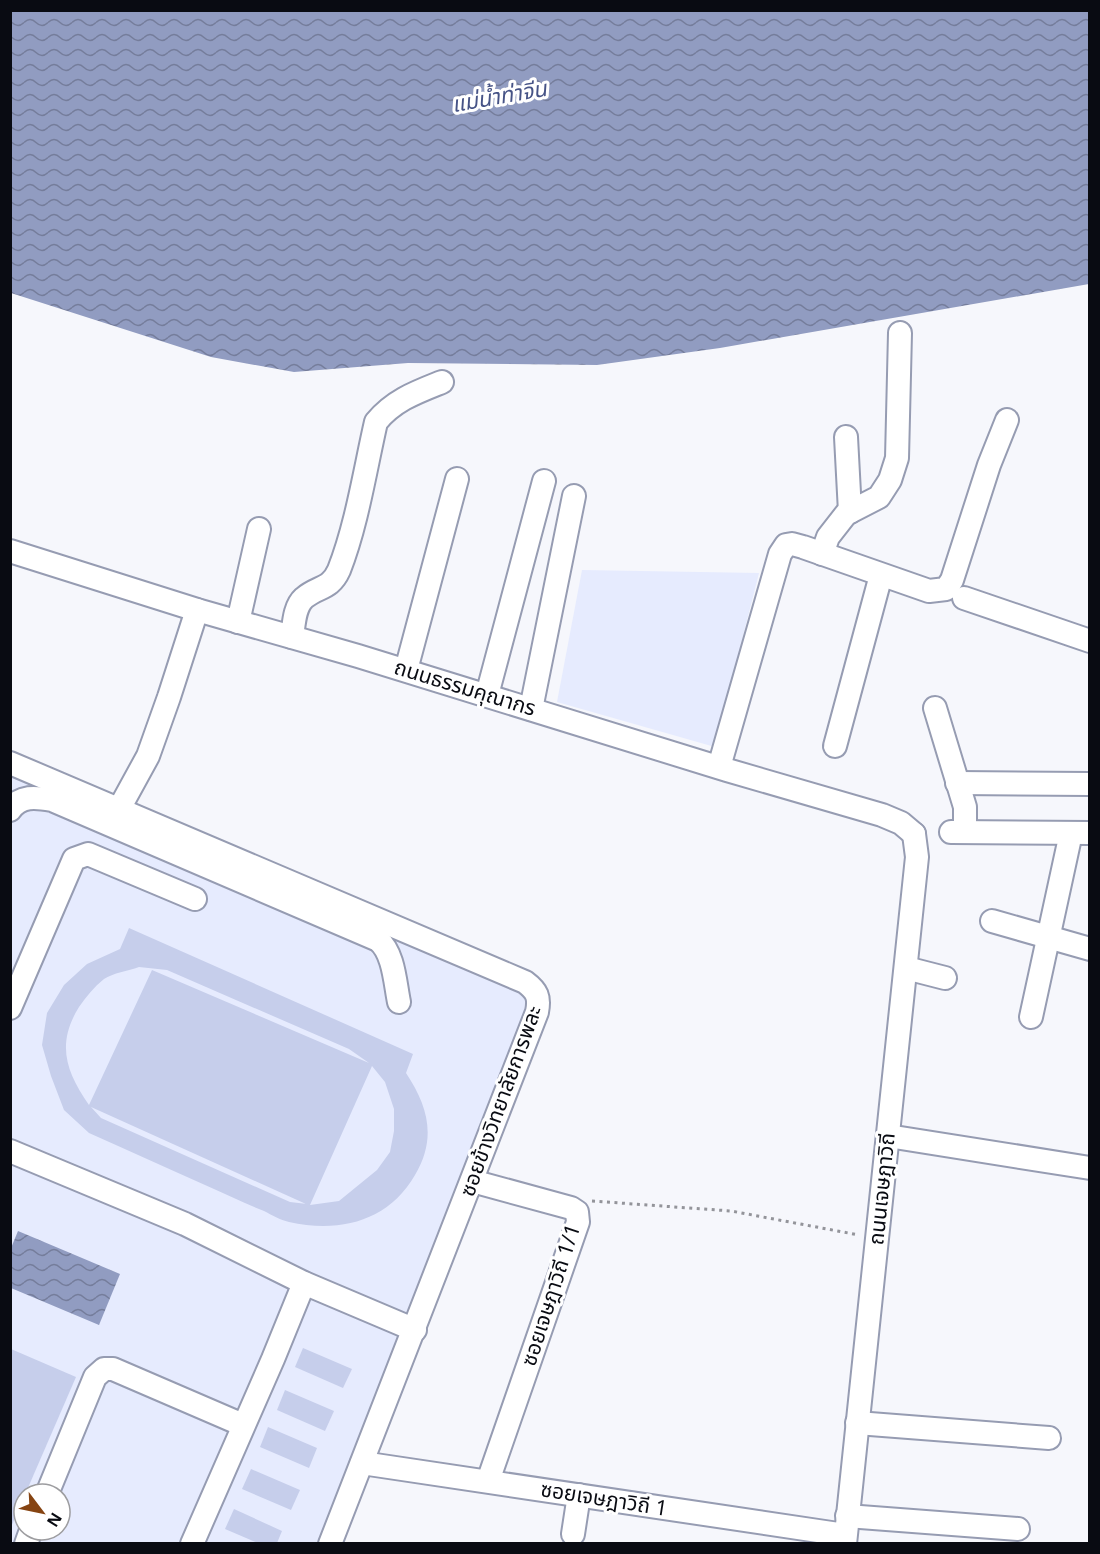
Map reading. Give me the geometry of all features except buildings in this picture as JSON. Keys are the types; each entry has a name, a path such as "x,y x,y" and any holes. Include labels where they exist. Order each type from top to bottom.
{"street":[{"path":"822,554 828,537 846,514 879,497 890,480 897,458 900,333"},
{"path":"292,637 300,604 305,598 327,587 339,569 376,422 384,412 405,396 442,382"},
{"path":"719,767 780,554 786,545 792,544 929,591 946,589 1007,420"},
{"path":"846,437 850,512"},
{"path":"406,670 457,479"},
{"path":"487,695 544,481"},
{"path":"531,709 574,496"},
{"path":"238,622 259,529"},
{"name":"ถนนธรรมคุณากร","path":"10,551 197,610 406,670 892,818 914,834"},
{"path":"835,746 881,575"},
{"path":"964,598 1089,641"},
{"path":"119,809 148,756 197,610"},
{"path":"935,708 965,807 954,832"},
{"name":"ซอยข้างวิทยาลัยการพละ","path":"10,763 525,982 537,993 540,1000 415,1330 330,1544"},
{"path":"957,783 1089,784"},
{"path":"10,810 24,798 38,797 52,801 378,940 386,946 399,1002"},
{"path":"914,834 1080,833 1049,938 1031,1017"},
{"name":"ถนนเจษฎาวิถี","path":"846,1532 918,856 914,834"},
{"path":"10,1008 74,859 88,854 195,899"},
{"path":"992,921 1089,949"},
{"path":"906,968 945,978"},
{"path":"888,1136 1089,1168"},
{"path":"10,1151 185,1224 304,1283 415,1330"},
{"name":"ซอยเจษฎาวิถี 1/1","path":"472,1181 570,1208 577,1212 578,1222 488,1481"},
{"path":"192,1544 304,1283"},
{"path":"51,1482 95,1377 104,1369 113,1369 243,1425"},
{"path":"857,1423 1049,1438"},
{"name":"ซอยเจษฎาวิถี 1","path":"362,1463 846,1532 1018,1529"},
{"path":"573,1534 579,1495"}],"path":[{"path":"570,1208 585,1201 731,1211 877,1239"}],"shaded area":[{"path":"582,570 759,573 715,747 557,702"},
{"path":"10,773 527,992 533,1001 322,1543 11,1543"},
{"path":"129,928 413,1054 406,1073 420,1098 428,1135 422,1161 404,1191 391,1204 361,1220 326,1226 289,1222 89,1133 64,1110 51,1076 42,1045 47,1013 64,985 87,964 120,949","holes":["139,967 167,970 349,1049 369,1063 152,970 89,1105 74,1081 70,1069 66,1046 68,1033 72,1020 84,1000 104,979","372,1066 385,1082 394,1109 394,1131 390,1152 377,1170 339,1201 310,1205","91,1107 306,1204 290,1202 101,1118"]},
{"path":"303,1348 352,1369 343,1388 295,1367"},
{"path":"11,1349 76,1377 30,1482 12,1482 11,1527"},
{"path":"285,1390 334,1411 325,1431 277,1410"},
{"path":"268,1427 317,1448 309,1468 260,1447"},
{"path":"251,1469 300,1490 291,1510 242,1489"},
{"path":"234,1509 282,1531 277,1543 258,1543 225,1529"}],"water":[{"name":"แม่น้ำท่าจีน","path":"11,10 1089,11 1089,284 720,348 597,365 408,363 294,372 211,357 11,293"},
{"path":"18,1231 120,1274 99,1325 11,1288 11,1248"}]}
